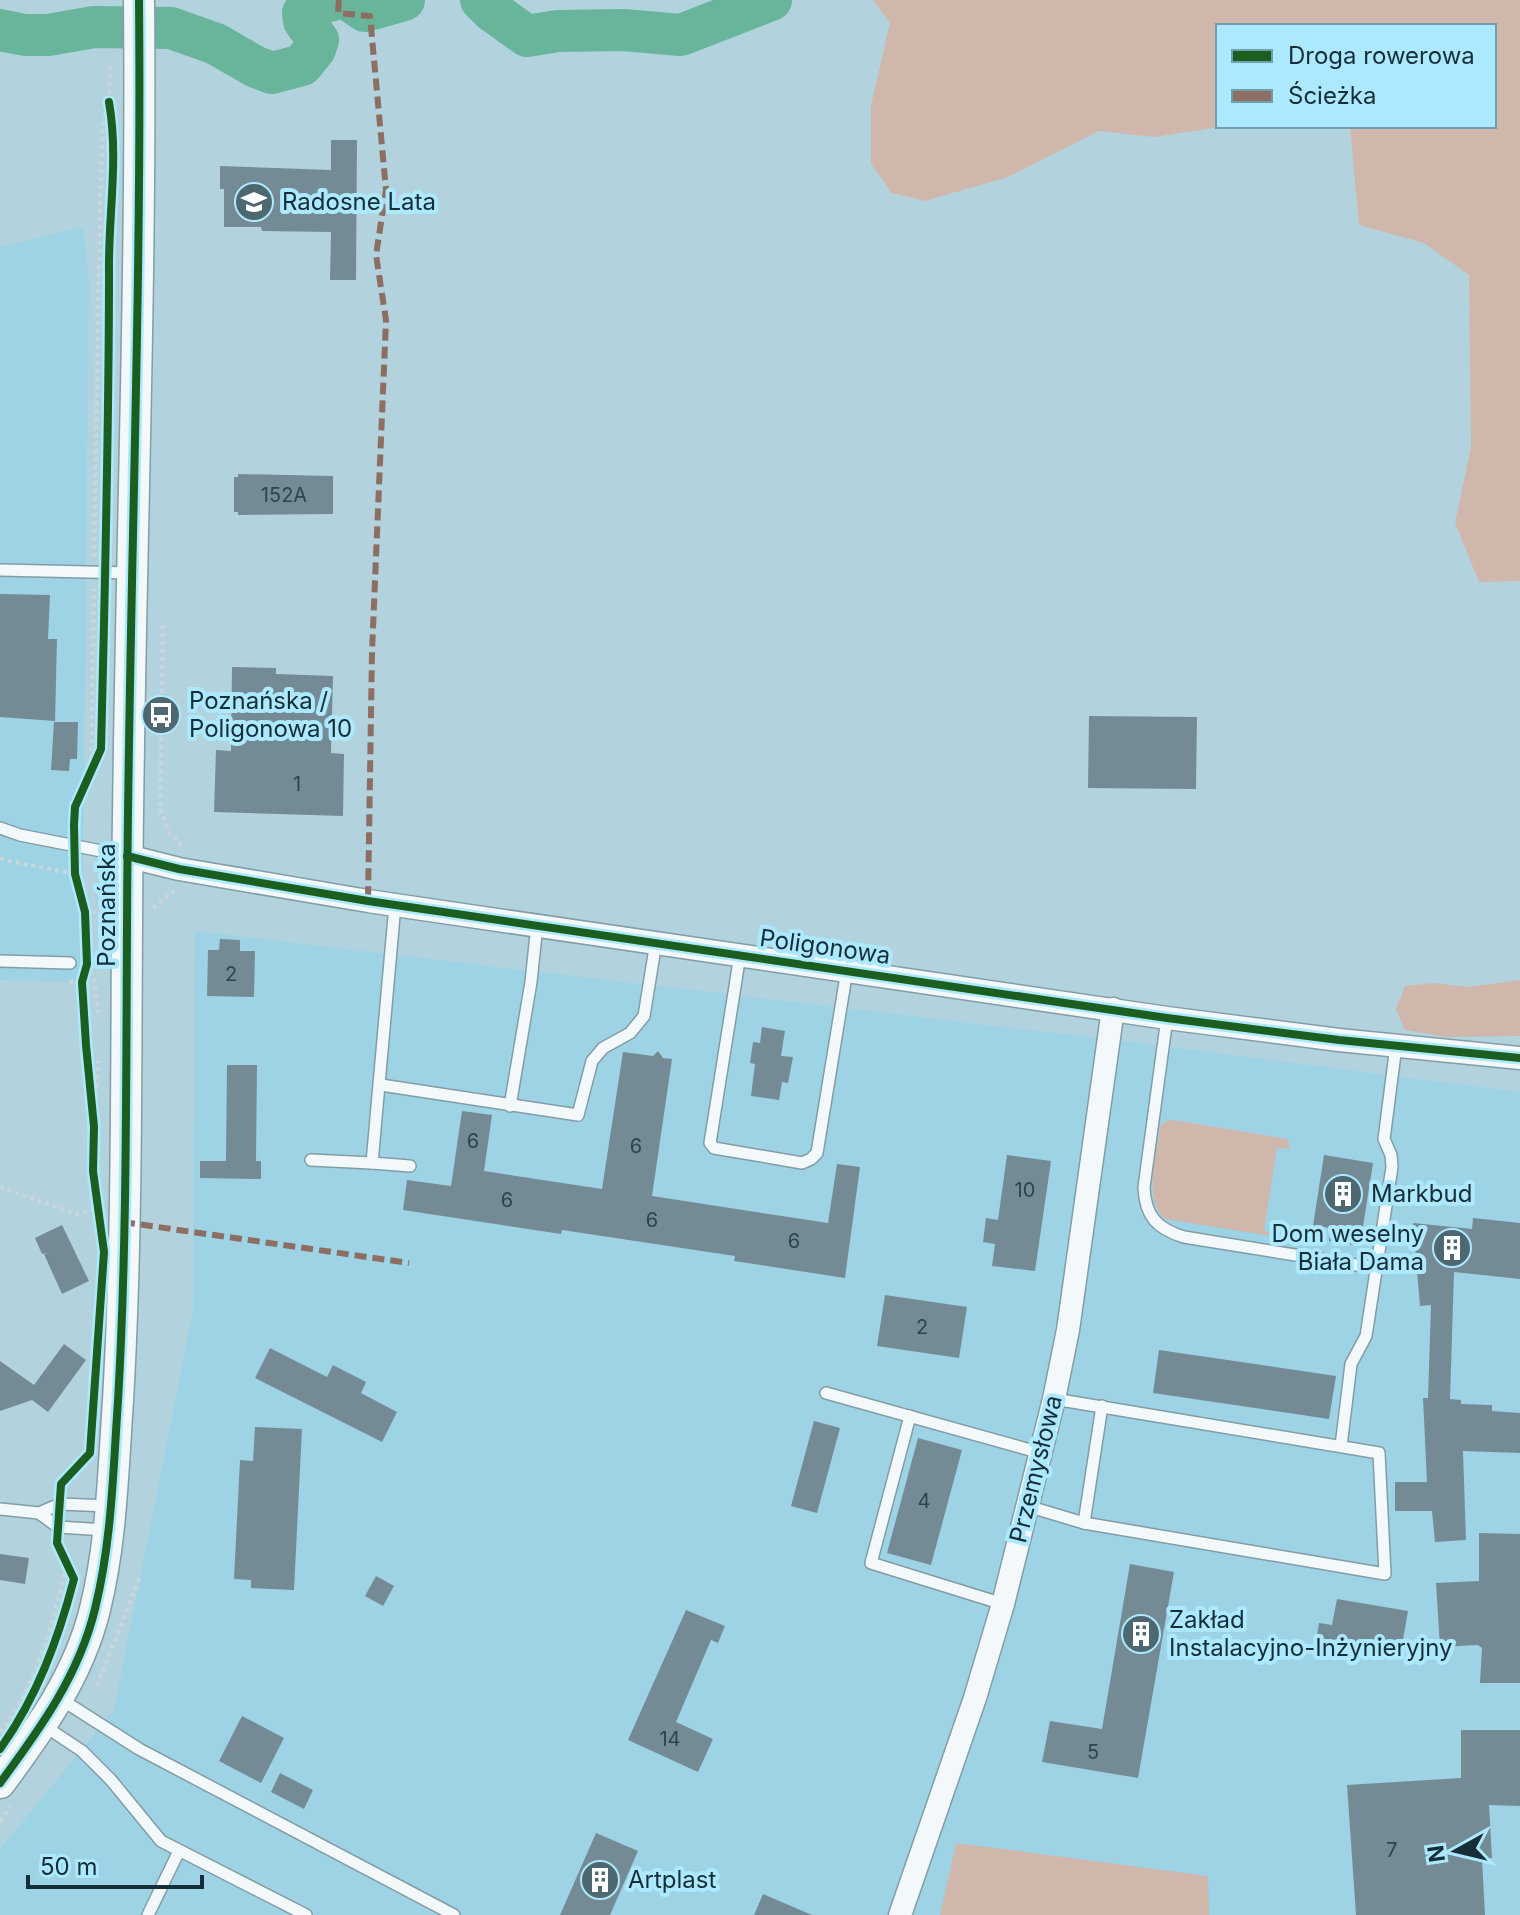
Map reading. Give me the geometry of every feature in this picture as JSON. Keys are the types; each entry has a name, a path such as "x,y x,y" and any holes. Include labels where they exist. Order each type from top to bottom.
{"main road":[{"name":"Poznańska","path":"0,1783 42,1725 72,1674 89,1632 102,1579 111,1518 120,1354 126,1135 127,856 133,573 125,63 139,0"}],"street":[{"name":"Poligonowa","path":"127,856 179,869 395,905 1167,1018 1520,1058"},
{"name":"Przemysłowa","path":"900,1915 975,1698 1003,1604 1054,1399 1068,1330 1113,1009"}],"lane":[{"path":"0,570 133,573"},
{"path":"0,828 20,835 127,856"},
{"path":"372,1163 395,905"},
{"path":"510,1106 531,982 537,925"},
{"path":"381,1085 578,1115 592,1061 603,1048 630,1033 644,1016 656,942"},
{"path":"740,955 710,1143 714,1148 802,1163 817,1153 847,970"},
{"path":"0,961 70,963"},
{"path":"1167,1018 1144,1187 1149,1217 1167,1232 1184,1237 1375,1268"},
{"path":"1341,1446 1351,1364 1366,1336 1392,1167 1384,1139 1396,1046"},
{"path":"311,1160 410,1166"},
{"path":"826,1393 1041,1453"},
{"path":"1027,1506 1084,1523 1385,1574 1379,1453 1054,1399"},
{"path":"1084,1523 1102,1406"},
{"path":"910,1416 871,1563 1003,1604"},
{"path":"0,1509 39,1513 60,1504 111,1518"},
{"path":"39,1513 58,1527 111,1518"},
{"path":"58,1698 139,1749 454,1915"},
{"path":"42,1725 82,1751 111,1780 161,1841 306,1915"},
{"path":"148,1915 179,1851"}],"path":[{"path":"91,767 103,123 125,63"},
{"path":"109,102 114,136"},
{"path":"109,304 110,231"},
{"path":"91,767 101,749 103,661"},
{"path":"0,859 75,874"},
{"path":"83,998 82,982 87,964"},
{"path":"87,964 94,979 100,1021"},
{"path":"94,1127 98,1051"},
{"path":"87,1059 94,1127"},
{"path":"0,1187 77,1214 98,1209"},
{"path":"67,1564 74,1579"},
{"path":"4,1734 34,1672 67,1564"},
{"path":"4,1734 42,1676 65,1614"}],"shaded area":[{"path":"873,0 1520,0 1520,581 1479,582 1455,523 1471,447 1469,275 1424,243 1359,225 1350,128 1496,128 1496,24 1216,24 1216,128 1154,137 1099,131 1008,177 925,201 892,193 871,164 871,105 890,23"},
{"path":"83,227 89,280 82,982 0,980 0,247"},
{"path":"195,931 1130,1042 1520,1092 1520,1915 0,1915 0,1849 114,1710 193,1310"},
{"path":"1520,980 1520,1036 1446,1037 1405,1030 1396,1009 1405,986 1433,983 1467,987"},
{"path":"1166,1121 1288,1139 1290,1149 1277,1148 1264,1231 1277,1233 1278,1237 1165,1219 1154,1200 1153,1176 1160,1127"},
{"path":"956,1843 1208,1876 1209,1915 940,1915"}],"building":[{"path":"331,140 357,140 356,280 330,280 331,232 224,227 224,189 220,189 220,166 331,170"},
{"path":"238,474 333,476 333,514 238,515 234,512 234,477"},
{"path":"0,594 50,595 48,639 57,639 55,721 0,717"},
{"path":"232,667 276,668 276,674 333,676 331,753 344,754 343,816 214,812 216,750 231,751"},
{"path":"1089,716 1197,717 1196,789 1088,788"},
{"path":"54,722 78,722 77,759 70,759 69,771 51,770"},
{"path":"220,939 240,940 240,951 255,951 254,997 207,996 208,950 219,950"},
{"path":"762,1027 785,1031 781,1056 793,1057 788,1083 782,1082 779,1100 751,1096 755,1064 750,1063 753,1042 760,1043"},
{"path":"658,1051 663,1058 672,1059 652,1196 828,1223 837,1164 860,1167 845,1278 734,1261 735,1256 403,1210 407,1180 451,1186 462,1111 492,1115 484,1171 602,1189 623,1052 653,1056"},
{"path":"227,1065 257,1065 256,1161 261,1161 261,1179 200,1178 200,1161 226,1161"},
{"path":"1007,1155 1051,1161 1035,1271 992,1266 995,1244 983,1242 986,1218 998,1220"},
{"name":"Markbud","path":"1324,1155 1373,1163 1362,1233 1357,1233 1355,1245 1329,1241 1331,1228 1313,1226"},
{"path":"1473,1218 1520,1223 1520,1279 1454,1272 1450,1399 1461,1400 1461,1404 1492,1405 1492,1411 1520,1413 1520,1453 1463,1451 1466,1540 1435,1542 1432,1511 1395,1511 1395,1482 1427,1482 1423,1398 1428,1398 1431,1305 1420,1306 1413,1223 1472,1229"},
{"path":"62,1225 89,1281 62,1294 44,1254 47,1253 42,1254 35,1238"},
{"path":"885,1295 967,1307 959,1358 877,1346"},
{"path":"64,1344 86,1360 48,1412 32,1400 0,1411 0,1361 34,1385"},
{"path":"270,1348 327,1377 333,1365 366,1382 361,1393 397,1412 382,1442 255,1378"},
{"path":"1159,1350 1336,1376 1329,1419 1153,1393"},
{"path":"814,1421 840,1428 817,1513 791,1506"},
{"path":"255,1427 302,1429 294,1590 251,1588 251,1580 234,1579 240,1460 253,1461"},
{"path":"918,1438 962,1450 931,1565 887,1553"},
{"path":"1479,1533 1520,1534 1520,1683 1480,1683 1482,1648 1478,1645 1440,1647 1436,1583 1479,1581"},
{"path":"0,1554 29,1558 25,1584 0,1580"},
{"path":"1130,1564 1174,1572 1138,1778 1042,1762 1050,1721 1102,1729"},
{"path":"376,1576 394,1586 383,1606 365,1596"},
{"path":"1337,1599 1408,1611 1400,1657 1316,1642 1319,1623 1332,1625"},
{"path":"686,1610 725,1626 718,1643 711,1640 676,1722 713,1739 698,1772 628,1740"},
{"path":"242,1716 284,1738 261,1783 219,1761"},
{"path":"1461,1730 1520,1730 1520,1806 1489,1805 1492,1858 1482,1859 1485,1915 1356,1915 1347,1785 1461,1778"},
{"path":"280,1773 313,1790 304,1809 271,1792"},
{"name":"Artplast","path":"596,1833 638,1851 610,1915 560,1915"},
{"name":"Artplast","path":"763,1894 812,1915 754,1915"}],"waterway":[{"path":"350,1 365,11 404,0"},
{"path":"481,0 527,36 558,31 623,30 681,35 771,0"},
{"path":"0,30 48,35 94,27 171,28 216,44 272,73 302,65 315,49 318,40 304,21 303,13 311,3 330,1"}],"marked path":[{"path":"339,0 338,13 370,16 386,190 376,255 386,320 372,652 368,901"},
{"path":"123,1222 409,1263"}],"cycle path":[{"path":"0,1783 43,1722 79,1656 101,1583 111,1505 125,1224 128,812 139,232 139,0"},
{"path":"0,1749 25,1709 45,1667 74,1579 57,1543 61,1484 90,1453 104,1252 93,1171 94,1127 82,982 87,964 85,912 75,874 74,825 75,807 101,749 113,166 109,102"},
{"path":"127,856 179,869 368,901 1167,1018 1339,1040 1520,1058"}],"place":[{"name":"Radosne Lata","path":"254,202"},
{"name":"Poznańska / Poligonowa 10","path":"161,715"},
{"name":"Markbud","path":"1343,1194"},
{"name":"Dom weselny Biała Dama","path":"1452,1248"},
{"name":"Zakład Instalacyjno-Inżynieryjny","path":"1141,1634"},
{"name":"Artplast","path":"600,1880"}]}
